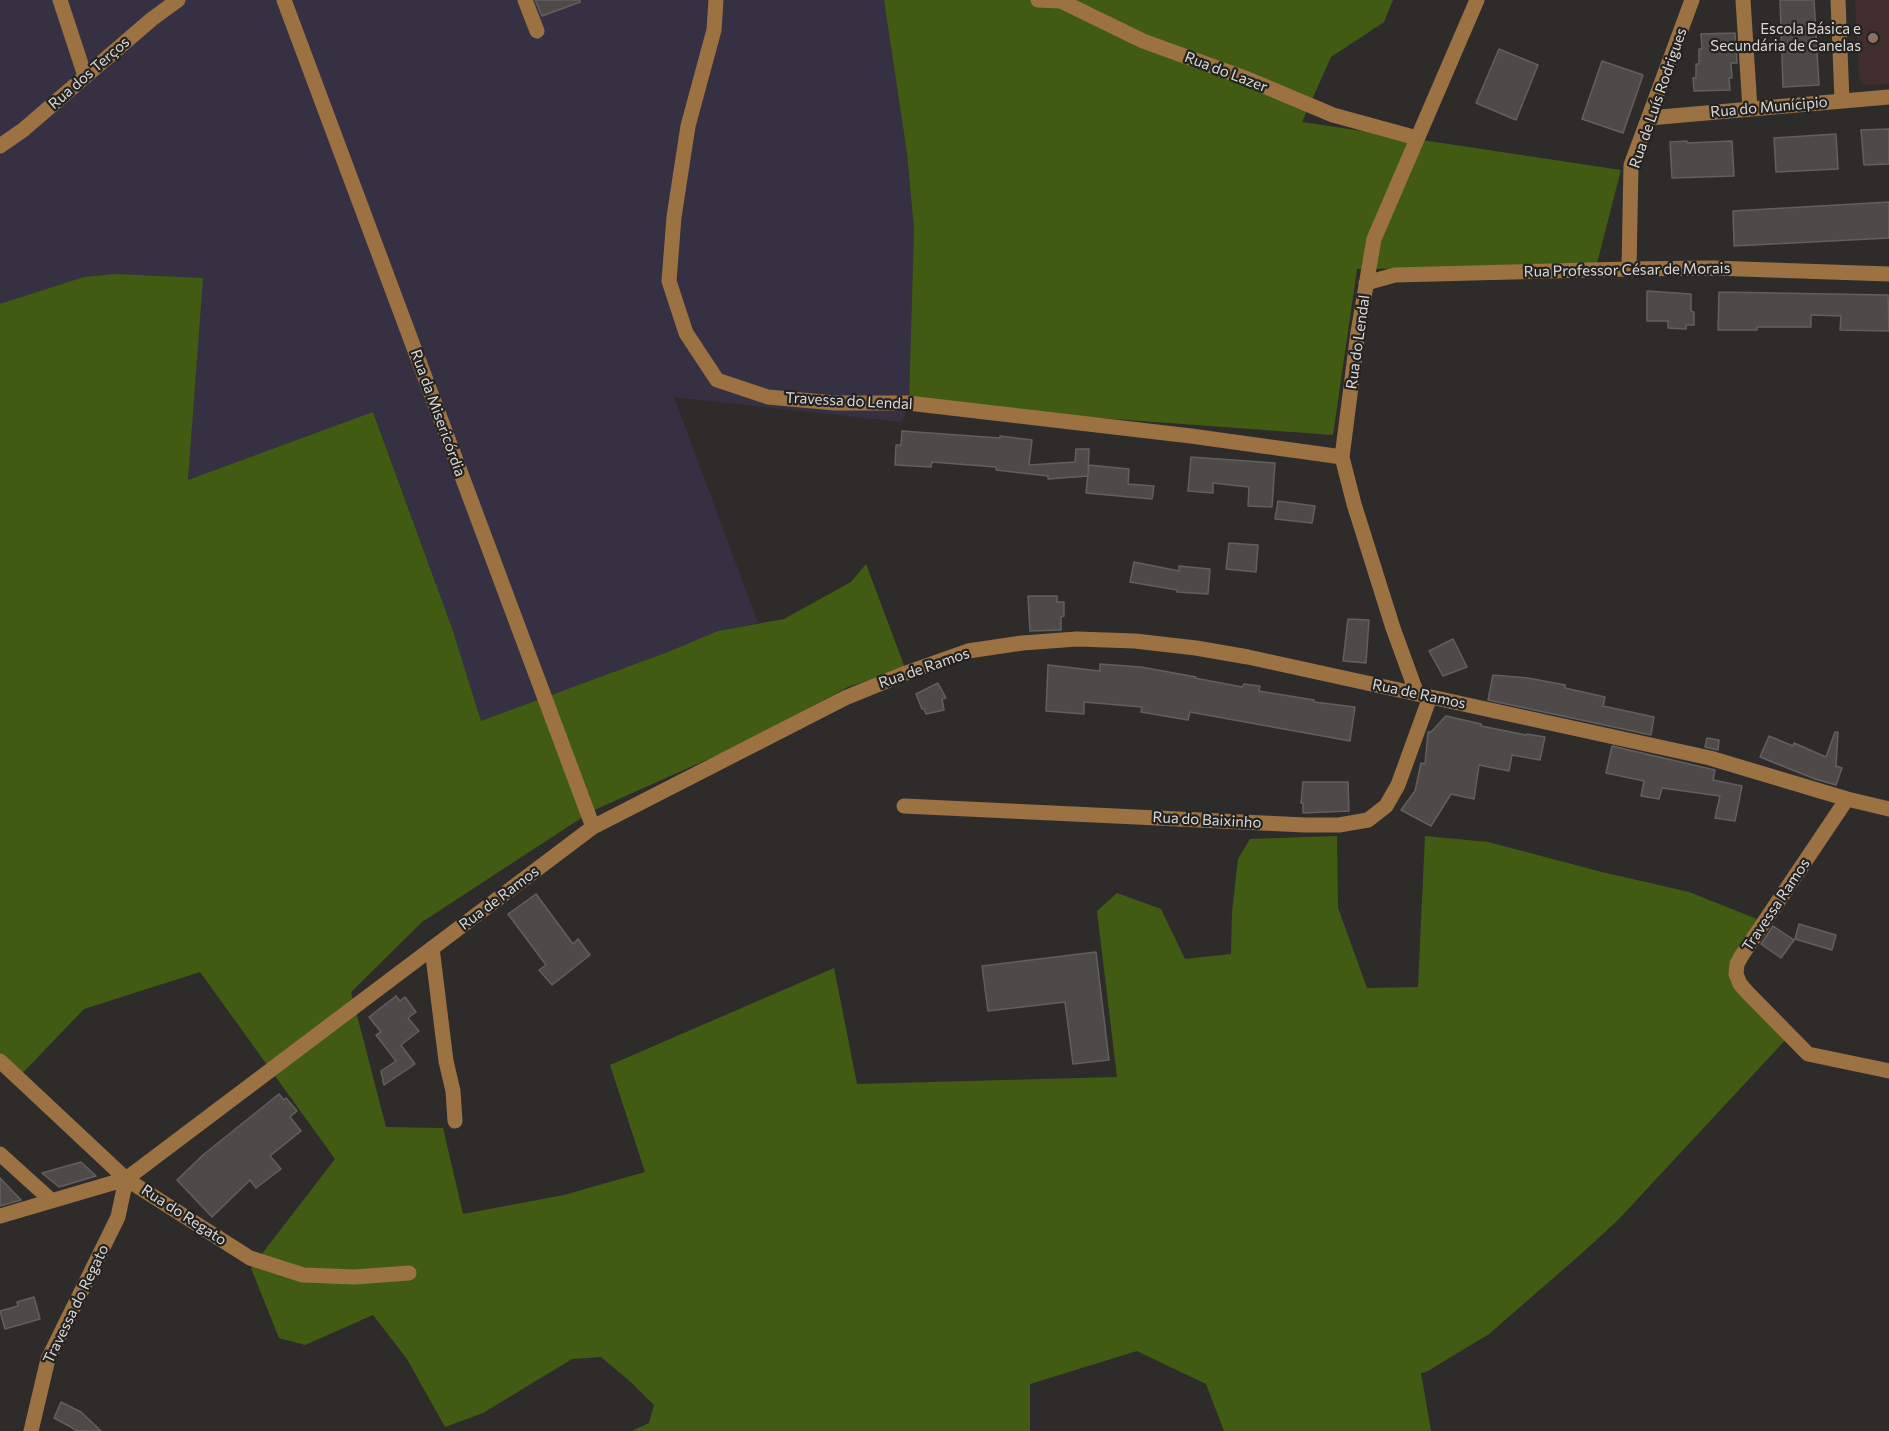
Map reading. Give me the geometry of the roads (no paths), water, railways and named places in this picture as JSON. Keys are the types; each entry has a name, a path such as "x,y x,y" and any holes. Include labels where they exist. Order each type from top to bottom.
{"street":[{"path":"60,0 85,76"},
{"name":"Rua dos Terços","path":"0,146 23,130 152,19 178,0"},
{"name":"Rua da Misericórdia","path":"284,0 593,827"},
{"path":"525,0 537,32"},
{"name":"Travessa do Lendal","path":"716,0 714,30 688,126 674,217 669,281 686,333 717,380 768,397 835,403 908,404 1191,436 1342,457"},
{"name":"Rua do Lazer","path":"1038,0 1060,1 1143,41 1245,78 1333,115 1417,138"},
{"name":"Rua do Lendal","path":"1423,695 1394,628 1354,504 1342,457 1374,239 1477,0"},
{"name":"Rua de Luís Rodrigues","path":"1629,269 1631,165 1692,0"},
{"path":"1743,0 1750,109"},
{"path":"1838,0 1842,100"},
{"name":"Rua do Munícipio","path":"1649,118 1889,97"},
{"name":"Rua Professor César de Morais","path":"1366,283 1395,275 1629,269 1712,268 1889,274"},
{"name":"Rua de Ramos","path":"126,1179 593,827 845,698 968,651 1022,643 1077,639 1135,641 1196,648 1248,657 1710,759 1889,809"},
{"name":"Rua do Baixinho","path":"904,806 1305,825 1339,825 1368,820 1386,806 1398,785 1423,695"},
{"name":"Travessa Ramos","path":"1847,799 1742,955 1737,964 1736,974 1740,984 1748,993 1809,1054 1889,1071"},
{"path":"432,948 456,1121"},
{"name":"Rua do Regato","path":"0,1061 126,1179 250,1258 303,1275 355,1277 409,1272"},
{"path":"0,1154 52,1201"},
{"path":"0,1216 126,1179"},
{"name":"Travessa do Regato","path":"31,1431 48,1359 118,1217 126,1179"}],"place":[{"name":"Escola Básica e Secundária de Canelas","path":"1873,38"}]}
